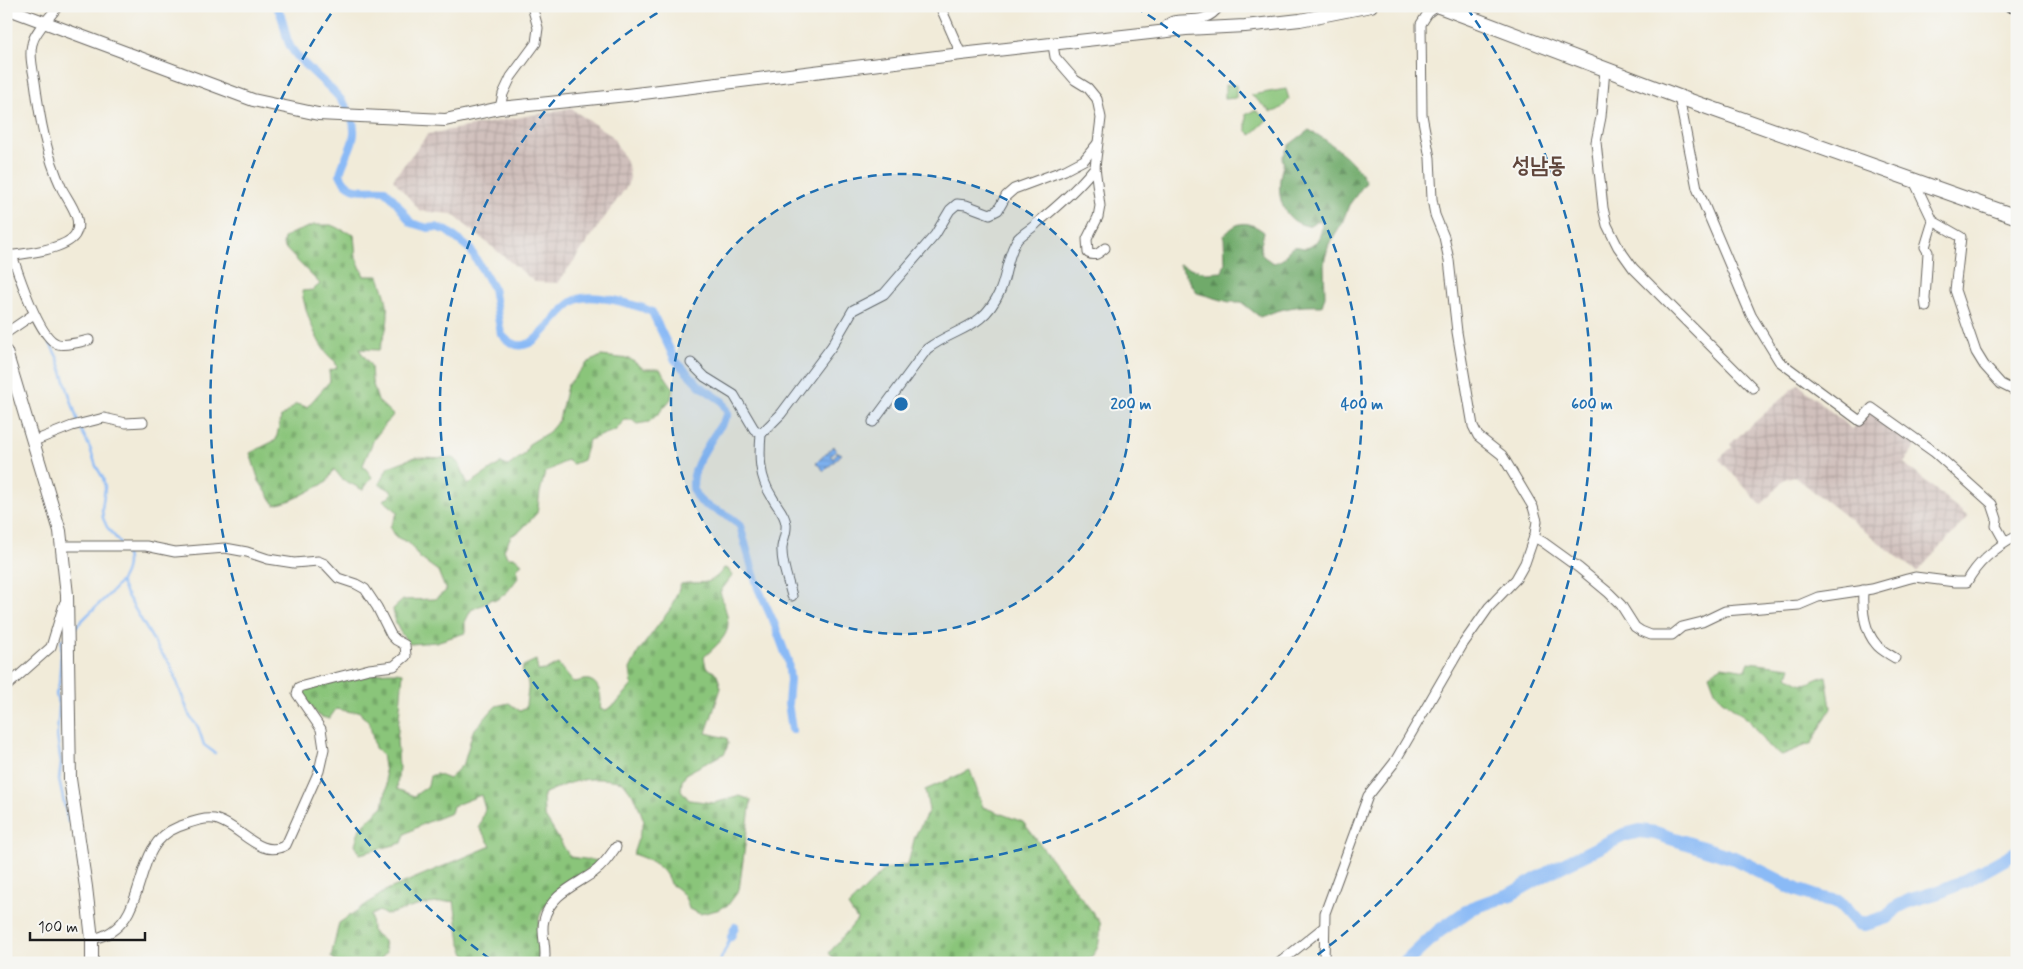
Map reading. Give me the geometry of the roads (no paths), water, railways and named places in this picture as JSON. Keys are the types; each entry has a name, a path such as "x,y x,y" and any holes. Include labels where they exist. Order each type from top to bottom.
{"main road":[{"path":"1438,6 1679,96 2017,217"}],"street":[{"path":"58,6 44,23 32,44 32,61 41,123 51,163 77,217 77,227 75,235 68,241 53,248 9,256 31,302 34,314 54,342 60,345 89,340"},
{"path":"500,108 503,94 511,78 536,43 538,28 532,6"},
{"path":"940,6 961,54"},
{"path":"1164,32 1171,22 1207,18 1213,15 1220,6"},
{"path":"6,8 254,100 318,114 445,120 500,108 627,95 961,54 1164,32 1300,20 1371,6"},
{"path":"1324,963 1325,913 1368,796 1394,763 1463,644 1489,607 1516,579 1525,563 1534,537 1537,520 1533,508 1502,455 1478,436 1473,426 1457,332 1449,260 1444,237 1433,207 1430,158 1422,115 1421,24 1428,12 1438,6"},
{"path":"1053,44 1054,57 1075,80 1088,88 1097,99 1101,118 1096,144 1095,167 1100,206 1086,245 1088,253 1092,255 1105,248"},
{"path":"1605,69 1601,117 1596,142 1603,208 1607,225 1618,247 1634,268 1752,388"},
{"path":"1679,96 1697,188 1751,315 1779,361 1860,421 1872,408 1934,452 1992,504 1997,518 1996,526 2005,542"},
{"path":"792,596 783,565 782,554 786,523 761,475 759,453 761,434 781,414 832,346 853,310 884,294 935,236 950,210 957,204 966,204 990,214 998,210 1006,196 1014,189 1065,170 1084,160 1096,144"},
{"path":"873,422 927,348 937,341 966,329 983,318 1000,290 1008,260 1017,239 1059,204 1095,167"},
{"path":"1914,180 1933,221 1961,237 1955,290 1976,352 1984,365 2001,384 2017,392"},
{"path":"1926,306 1928,252 1926,247 1933,221"},
{"path":"6,333 34,314"},
{"path":"6,352 60,531 67,595 70,779 82,852 92,939 92,963"},
{"path":"691,363 705,378 734,395 754,429 761,434"},
{"path":"34,441 72,426 104,418 126,423 143,422"},
{"path":"1534,537 1609,593 1621,605 1635,627 1651,635 1672,635 1682,627 1702,622 1725,611 1800,604 1818,597 1863,590 1915,577 1966,582 1983,558 2017,536"},
{"path":"62,546 146,546 175,552 225,548 247,552 268,559 294,563 318,561 325,564 338,578 365,589 377,607 391,635 405,645 407,650 406,656 394,666 369,669 298,687 297,694 321,729 324,749 319,771 286,845 276,849 262,847 241,832 218,820 203,819 176,828 157,844 149,857 134,900 124,921 112,933 92,939"},
{"path":"1863,590 1864,614 1868,630 1876,644 1895,658"},
{"path":"6,687 51,647 67,595"},
{"path":"544,963 546,953 544,921 548,912 558,896 600,867 616,847"},
{"path":"1279,963 1324,927"}],"water":[{"path":"834,446 836,451 830,456 833,458 838,452 842,454 824,471 816,463"}],"waterway":[{"path":"276,6 290,46 297,57 339,98 348,109 353,121 353,139 340,174 344,181 348,186 359,190 385,190 411,223 428,228 436,227 447,231 470,249 493,288 501,334 512,343 522,345 532,342 567,306 583,298 610,299 643,308 652,312 675,360 700,386 722,401 728,414 700,459 693,484 696,495 704,504 728,516 740,526 758,588 788,661 790,680 788,703 792,730"},
{"path":"8,259 14,272"},
{"path":"50,343 58,359 78,422"},
{"path":"80,427 103,478 105,487 102,509 103,518 107,527 120,543"},
{"path":"73,629 122,579 127,564 123,547"},
{"path":"121,583 159,650 170,664 190,717 198,727 204,745 215,753"},
{"path":"62,639 59,684 56,694 59,708 57,736 61,763 59,780 68,822"},
{"path":"1405,963 1439,931 1472,908 1511,894 1555,869 1624,835 1640,831 1655,833 1734,858 1797,890 1823,899 1839,902 1858,923 1865,924 1887,917 1897,907 1911,900 1939,892 1969,879 2017,852"},
{"path":"731,937 735,927"},
{"path":"719,963 731,937"}],"railway":[{"path":"1999,6 2017,15"}],"district":[{"name":"성남동","path":"1539,166"}]}
